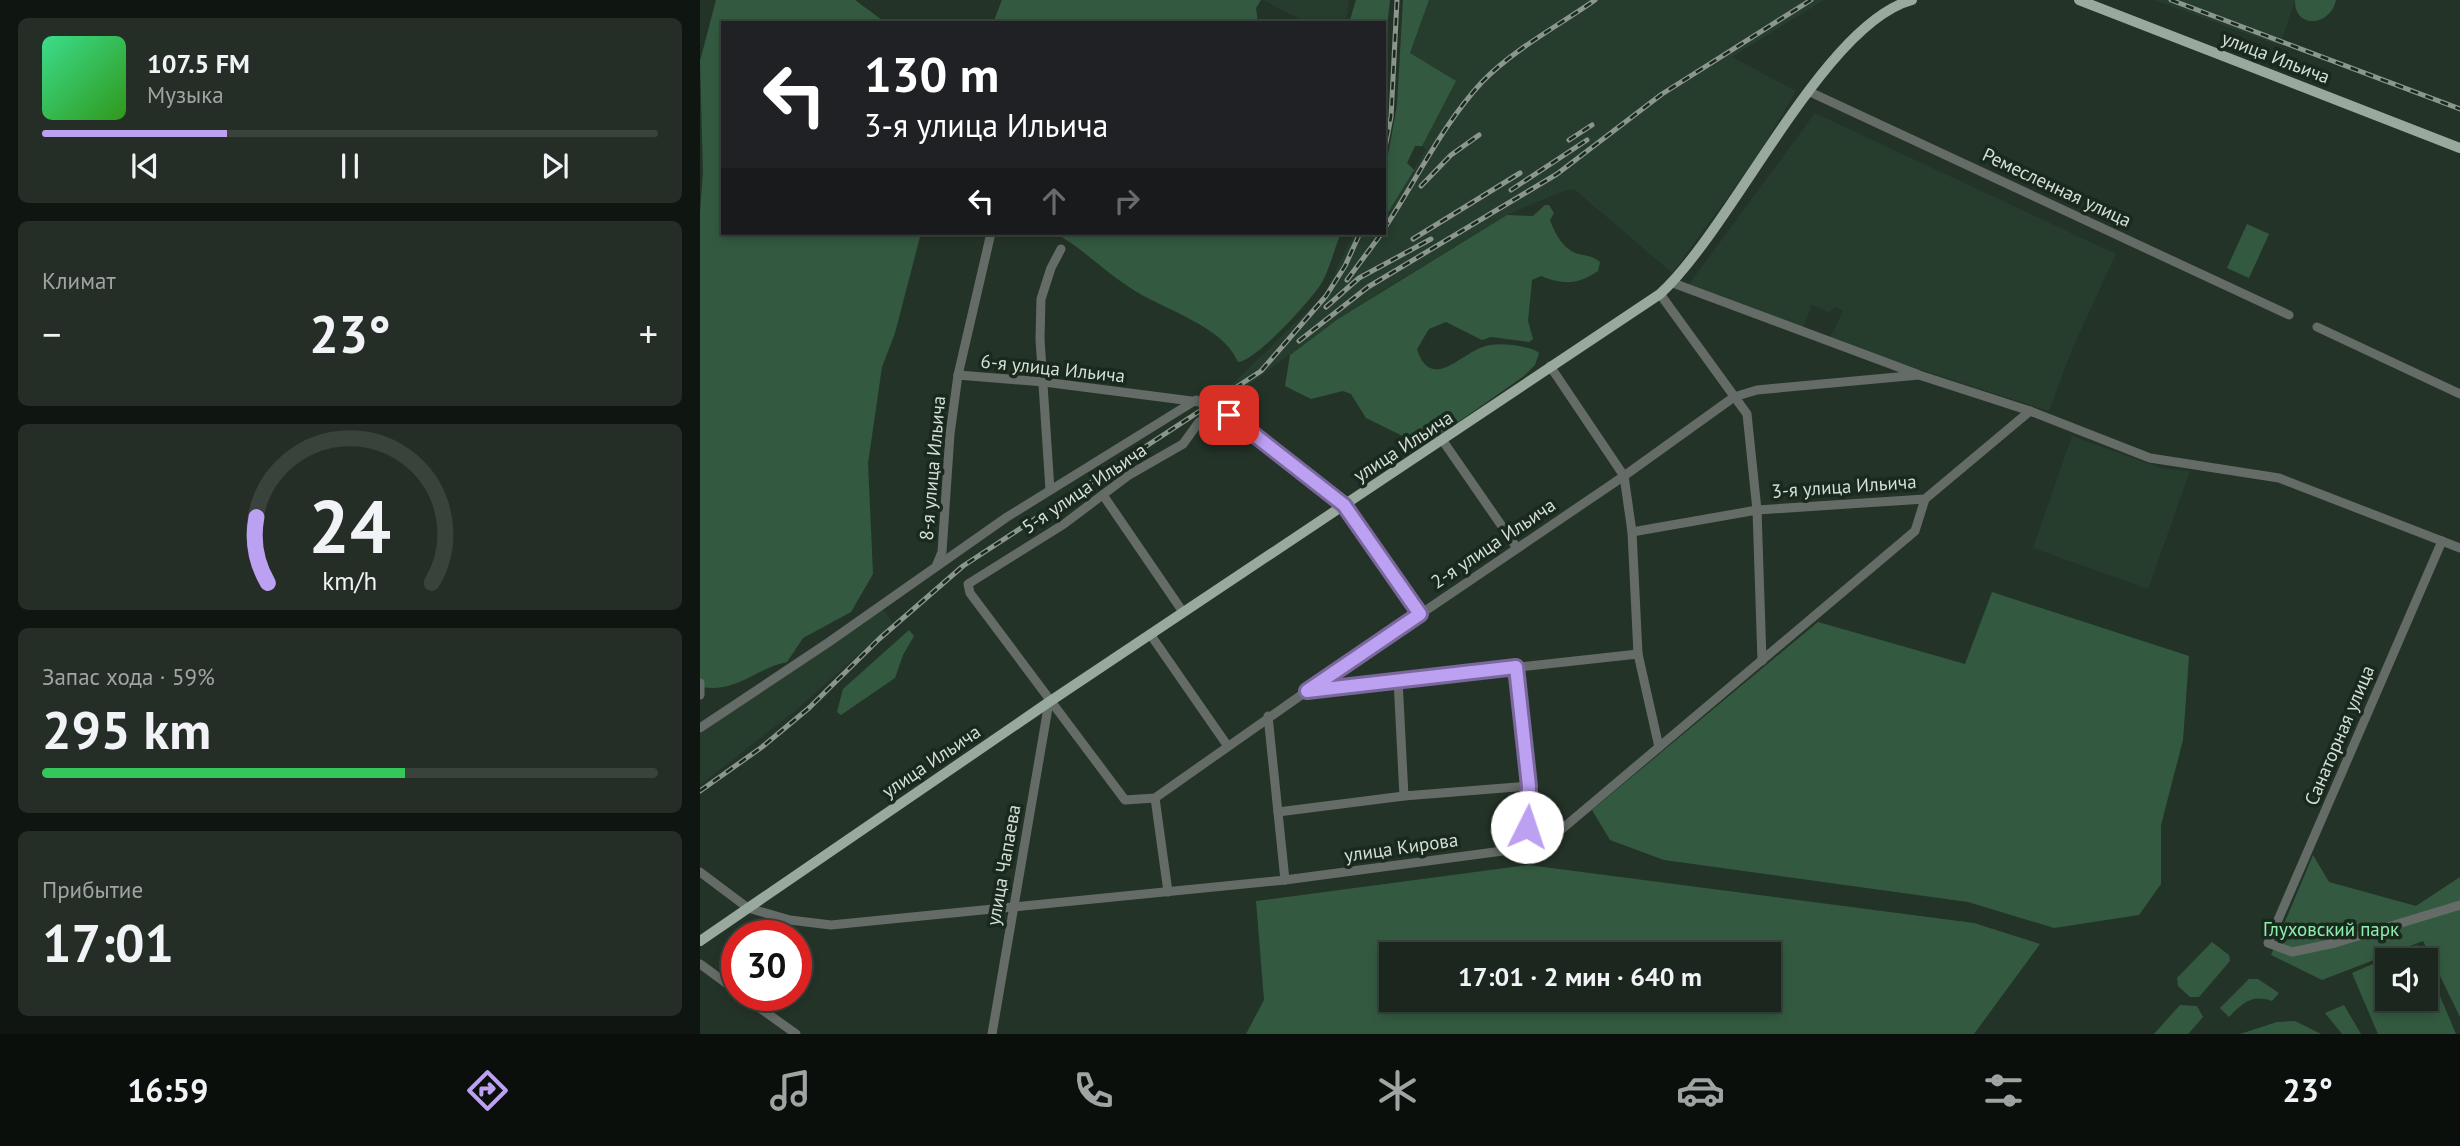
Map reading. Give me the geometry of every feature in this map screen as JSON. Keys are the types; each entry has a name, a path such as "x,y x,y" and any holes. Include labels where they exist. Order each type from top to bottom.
{"main road":[{"name":"улица Ильича","path":"2079,0 2460,148"},
{"name":"улица Ильича","path":"700,941 1049,702 1660,294 1673,283 1706,242 1810,92 1865,26 1904,1"}],"street":[{"name":"Ремесленная улица","path":"1810,92 2289,315"},
{"name":"6-я улица Ильича","path":"991,235 958,375 1044,382 1206,402"},
{"path":"1050,490 1041,299 1061,249"},
{"path":"1673,283 1919,375"},
{"path":"1660,294 1747,414 1757,510 1762,661"},
{"path":"2317,327 2460,394"},
{"path":"1550,366 1624,476 1632,532 1638,654 1659,747"},
{"name":"8-я улица Ильича","path":"937,564 942,552 950,434 958,375"},
{"name":"2-я улица Ильича","path":"1155,798 1268,716 1624,476 1734,397 1757,390 1919,375 2030,411 2150,458 2279,478 2460,548"},
{"path":"700,728 840,635 937,564 1196,400"},
{"name":"5-я улица Ильича","path":"1049,702 970,593 968,584 1064,524 1129,475 1183,444 1199,422 1220,408 1344,505"},
{"name":"3-я улица Ильича","path":"1632,532 1757,510 1925,499 2030,411"},
{"path":"1443,441 1517,548"},
{"path":"1103,495 1183,612"},
{"name":"улица Кирова","path":"747,908 790,920 831,925 1285,880 1525,848 1556,834 1915,531 1925,499"},
{"path":"1344,505 1420,614"},
{"name":"Санаторная улица","path":"2442,541 2268,943 2292,952 2334,943 2460,905"},
{"path":"1150,634 1227,745"},
{"path":"1307,691 1638,654"},
{"path":"1516,667 1529,786 1525,848"},
{"path":"1398,680 1404,796"},
{"path":"700,683 700,695"},
{"path":"1049,702 1125,800 1155,798 1168,892"},
{"name":"улица Чапаева","path":"992,1034 1049,702"},
{"path":"1268,716 1285,880"},
{"path":"1278,812 1404,796 1529,786"},
{"path":"700,872 747,908"},
{"path":"700,964 721,979"},
{"path":"764,1011 796,1034"}],"shaded area":[{"path":"1263,0 1349,0 1346,21 1303,21"},
{"path":"1429,0 1824,0 1732,57 1796,91 1758,156 1672,273 1574,189 1558,193 1507,215 1392,285 1338,319 1232,397 1227,389 1324,295 1353,235 1386,235 1386,210 1389,211 1426,149 1422,146 1410,53"},
{"path":"2154,0 2295,0 2280,46"},
{"path":"1815,113 2116,254 2073,347 2049,411 1829,340 1843,311 1834,307 1830,313 1812,305 1803,327 1689,284"},
{"path":"2072,436 2161,468 2190,471 2148,589 2033,548"},
{"path":"882,608 893,623 795,711 700,785 700,734"}],"green space":[{"path":"716,0 855,0 883,21 721,21 721,235 920,235 895,333 882,367 868,463 873,574 851,612 803,638 787,662 736,684 714,688 702,687 700,683 700,212 703,172 700,61"},
{"path":"1002,0 1261,0 1256,8 1258,21 994,21"},
{"path":"1356,0 1390,0 1386,34 1386,21 1350,21"},
{"path":"1403,0 1429,0 1410,53 1456,81 1422,146 1415,146 1407,163 1414,170 1389,211 1386,210 1386,166 1397,105"},
{"path":"2295,0 2336,0 2327,15 2313,21 2300,16"},
{"path":"1545,205 1549,205 1554,213 1550,220 1560,240 1573,252 1600,262 1598,271 1570,282 1541,276 1532,280 1528,321 1533,339 1529,342 1491,337 1482,340 1446,322 1429,329 1417,349 1422,361 1429,368 1445,368 1489,345 1519,346 1539,353 1535,365 1524,376 1434,439 1415,442 1366,418 1351,394 1343,391 1311,399 1285,386 1290,355 1338,319 1507,215 1533,216"},
{"path":"2247,224 2269,234 2249,278 2227,268"},
{"path":"1058,235 1340,235 1327,272 1315,292 1269,342 1238,362 1219,337 1129,287"},
{"path":"1992,592 2189,656 2183,740 2161,825 2161,884 2139,915 2054,928 1968,902 1664,860 1610,840 1592,810 1818,622 1965,664"},
{"path":"909,630 914,636 903,655 895,678 841,715 837,712 843,689"},
{"name":"Глуховский парк","path":"2313,855 2329,882 2416,906 2460,877 2460,1017 2438,972 2438,948 2426,948 2423,941 2405,948 2375,948 2375,960 2322,980 2271,955"},
{"path":"1528,865 1974,923 2040,944 1974,1034 1246,1034 1264,1000 1256,901"},
{"path":"2212,942 2229,955 2230,961 2199,997 2190,997 2178,986 2177,978"},
{"path":"2375,963 2375,1011 2438,1011 2438,991 2456,1034 2378,1034 2352,973"},
{"path":"2249,979 2258,979 2279,993 2272,1001 2248,1001 2229,1017 2220,1008"},
{"path":"2180,1005 2197,1006 2203,1017 2188,1034 2154,1034"},
{"path":"2344,1005 2361,1034 2342,1034 2325,1013"},
{"path":"2295,1021 2321,1034 2240,1034 2277,1022"}],"railway":[{"path":"1386,143 1391,117 1397,0"},
{"path":"1386,226 1454,116 1482,82 1522,48 1595,0"},
{"path":"1299,341 1368,287 1557,174 1662,94 1811,0"},
{"path":"2171,0 2460,109"},
{"path":"1569,140 1592,125"},
{"path":"1421,186 1451,155 1479,135"},
{"path":"1511,190 1587,140"},
{"path":"1413,239 1520,173"},
{"path":"700,791 762,747 809,708 879,639 963,566 1261,371 1326,296 1345,266 1359,235"},
{"path":"1347,280 1381,235"},
{"path":"1326,307 1359,278 1431,239"}],"route":[{"path":"1229,415 1344,505 1420,614 1307,691 1516,667 1529,786 1527,827"}]}
